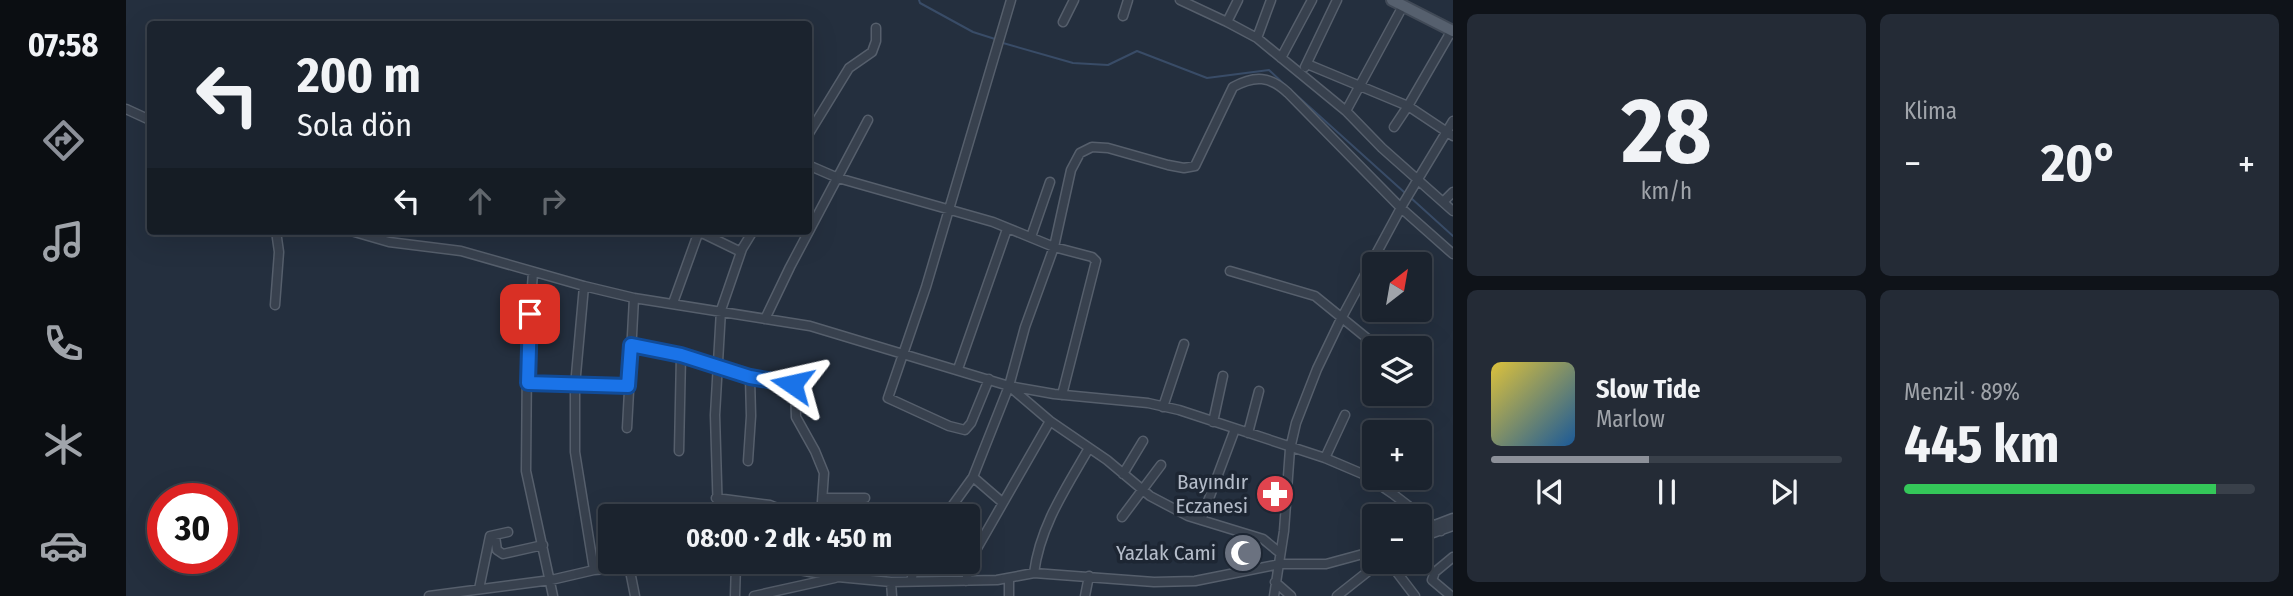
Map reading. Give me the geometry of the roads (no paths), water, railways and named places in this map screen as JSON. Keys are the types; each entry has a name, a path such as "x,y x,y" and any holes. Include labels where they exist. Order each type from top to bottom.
{"main road":[{"path":"1392,0 1404,3 1453,28"}],"street":[{"path":"989,379 971,423 965,430 949,426 888,398 949,210 1011,0"},
{"path":"1063,22 1074,0"},
{"path":"1123,16 1128,0"},
{"path":"1180,0 1256,38 1346,111 1416,183 1444,201 1453,211"},
{"path":"1227,22 1238,0"},
{"path":"1256,38 1271,0"},
{"path":"1281,58 1312,0"},
{"path":"1301,74 1337,0"},
{"path":"1346,111 1404,3"},
{"path":"812,128 849,68 872,52 876,41 876,28"},
{"path":"1394,127 1453,28"},
{"path":"1307,64 1408,106 1450,134"},
{"path":"1320,92 1328,74"},
{"path":"954,504 973,477 1009,386 1025,327 1054,247 1071,170 1080,153 1092,148 1108,148 1168,165 1184,168 1195,166 1233,86 1244,80 1261,77 1272,79 1453,254"},
{"path":"126,109 147,119"},
{"path":"812,226 867,120"},
{"path":"1274,596 1287,504 1290,449 1296,423 1317,369 1341,319 1402,206 1450,134 1453,121"},
{"path":"812,167 838,178 993,222 1054,247 1092,257 1097,265 1062,395"},
{"path":"1031,237 1050,182"},
{"path":"1444,201 1453,191"},
{"path":"958,369 1007,229"},
{"path":"275,305 279,252 277,235"},
{"path":"365,235 389,242 461,251 634,298 810,326 1009,386 1163,407 1325,458 1365,475 1437,528"},
{"path":"673,303 694,235"},
{"path":"706,235 741,252"},
{"path":"717,504 715,415 721,310 741,252 750,235"},
{"path":"765,319 807,235"},
{"path":"1230,271 1315,296 1364,336"},
{"path":"533,272 527,357 526,471 553,596"},
{"path":"584,286 575,386 575,452 594,570"},
{"path":"627,428 634,298"},
{"path":"1163,407 1184,344"},
{"path":"631,345 681,355 750,377 781,381 795,387 796,416 824,473 822,504"},
{"path":"679,452 681,355"},
{"path":"1213,422 1223,376"},
{"path":"748,461 750,377"},
{"path":"528,383 628,386"},
{"path":"1009,386 1050,421 1143,490 1188,516 1263,539 1280,553"},
{"path":"1248,433 1259,391"},
{"path":"1325,458 1345,415"},
{"path":"966,581 972,557 1050,421"},
{"path":"1201,520 1234,429"},
{"path":"1123,474 1143,441"},
{"path":"1034,573 1036,553 1050,514 1089,448"},
{"path":"1122,517 1161,464"},
{"path":"973,477 1002,502"},
{"path":"716,498 762,504"},
{"path":"823,498 865,498"},
{"path":"1432,531 1453,518"},
{"path":"1432,529 1453,526"},
{"path":"479,589 490,536 508,532"},
{"path":"495,536 497,550 503,554 543,545"},
{"path":"820,574 891,582 966,581 1034,573 1154,582 1195,581 1280,564 1326,564 1362,554"},
{"path":"1451,596 1432,580 1435,572 1453,557"},
{"path":"429,596 551,580 598,570"},
{"path":"631,574 635,596"},
{"path":"735,596 736,574"},
{"path":"911,581 913,574"},
{"path":"1337,596 1365,574"},
{"path":"1398,574 1415,596"},
{"path":"1085,596 1089,576"},
{"path":"754,596 804,592 838,578"},
{"path":"1009,578 1009,596"},
{"path":"891,582 892,596"},
{"path":"1275,582 1291,596"}],"waterway":[{"path":"919,0 973,32 995,39"},
{"path":"1003,43 1073,63 1108,65 1137,51 1207,78 1269,70 1285,85"},
{"path":"1294,93 1404,192"},
{"path":"1411,198 1453,236"}],"place":[{"name":"Bayındır Eczanesi","path":"1275,494"},
{"name":"Yazlak Cami","path":"1243,553"}]}
